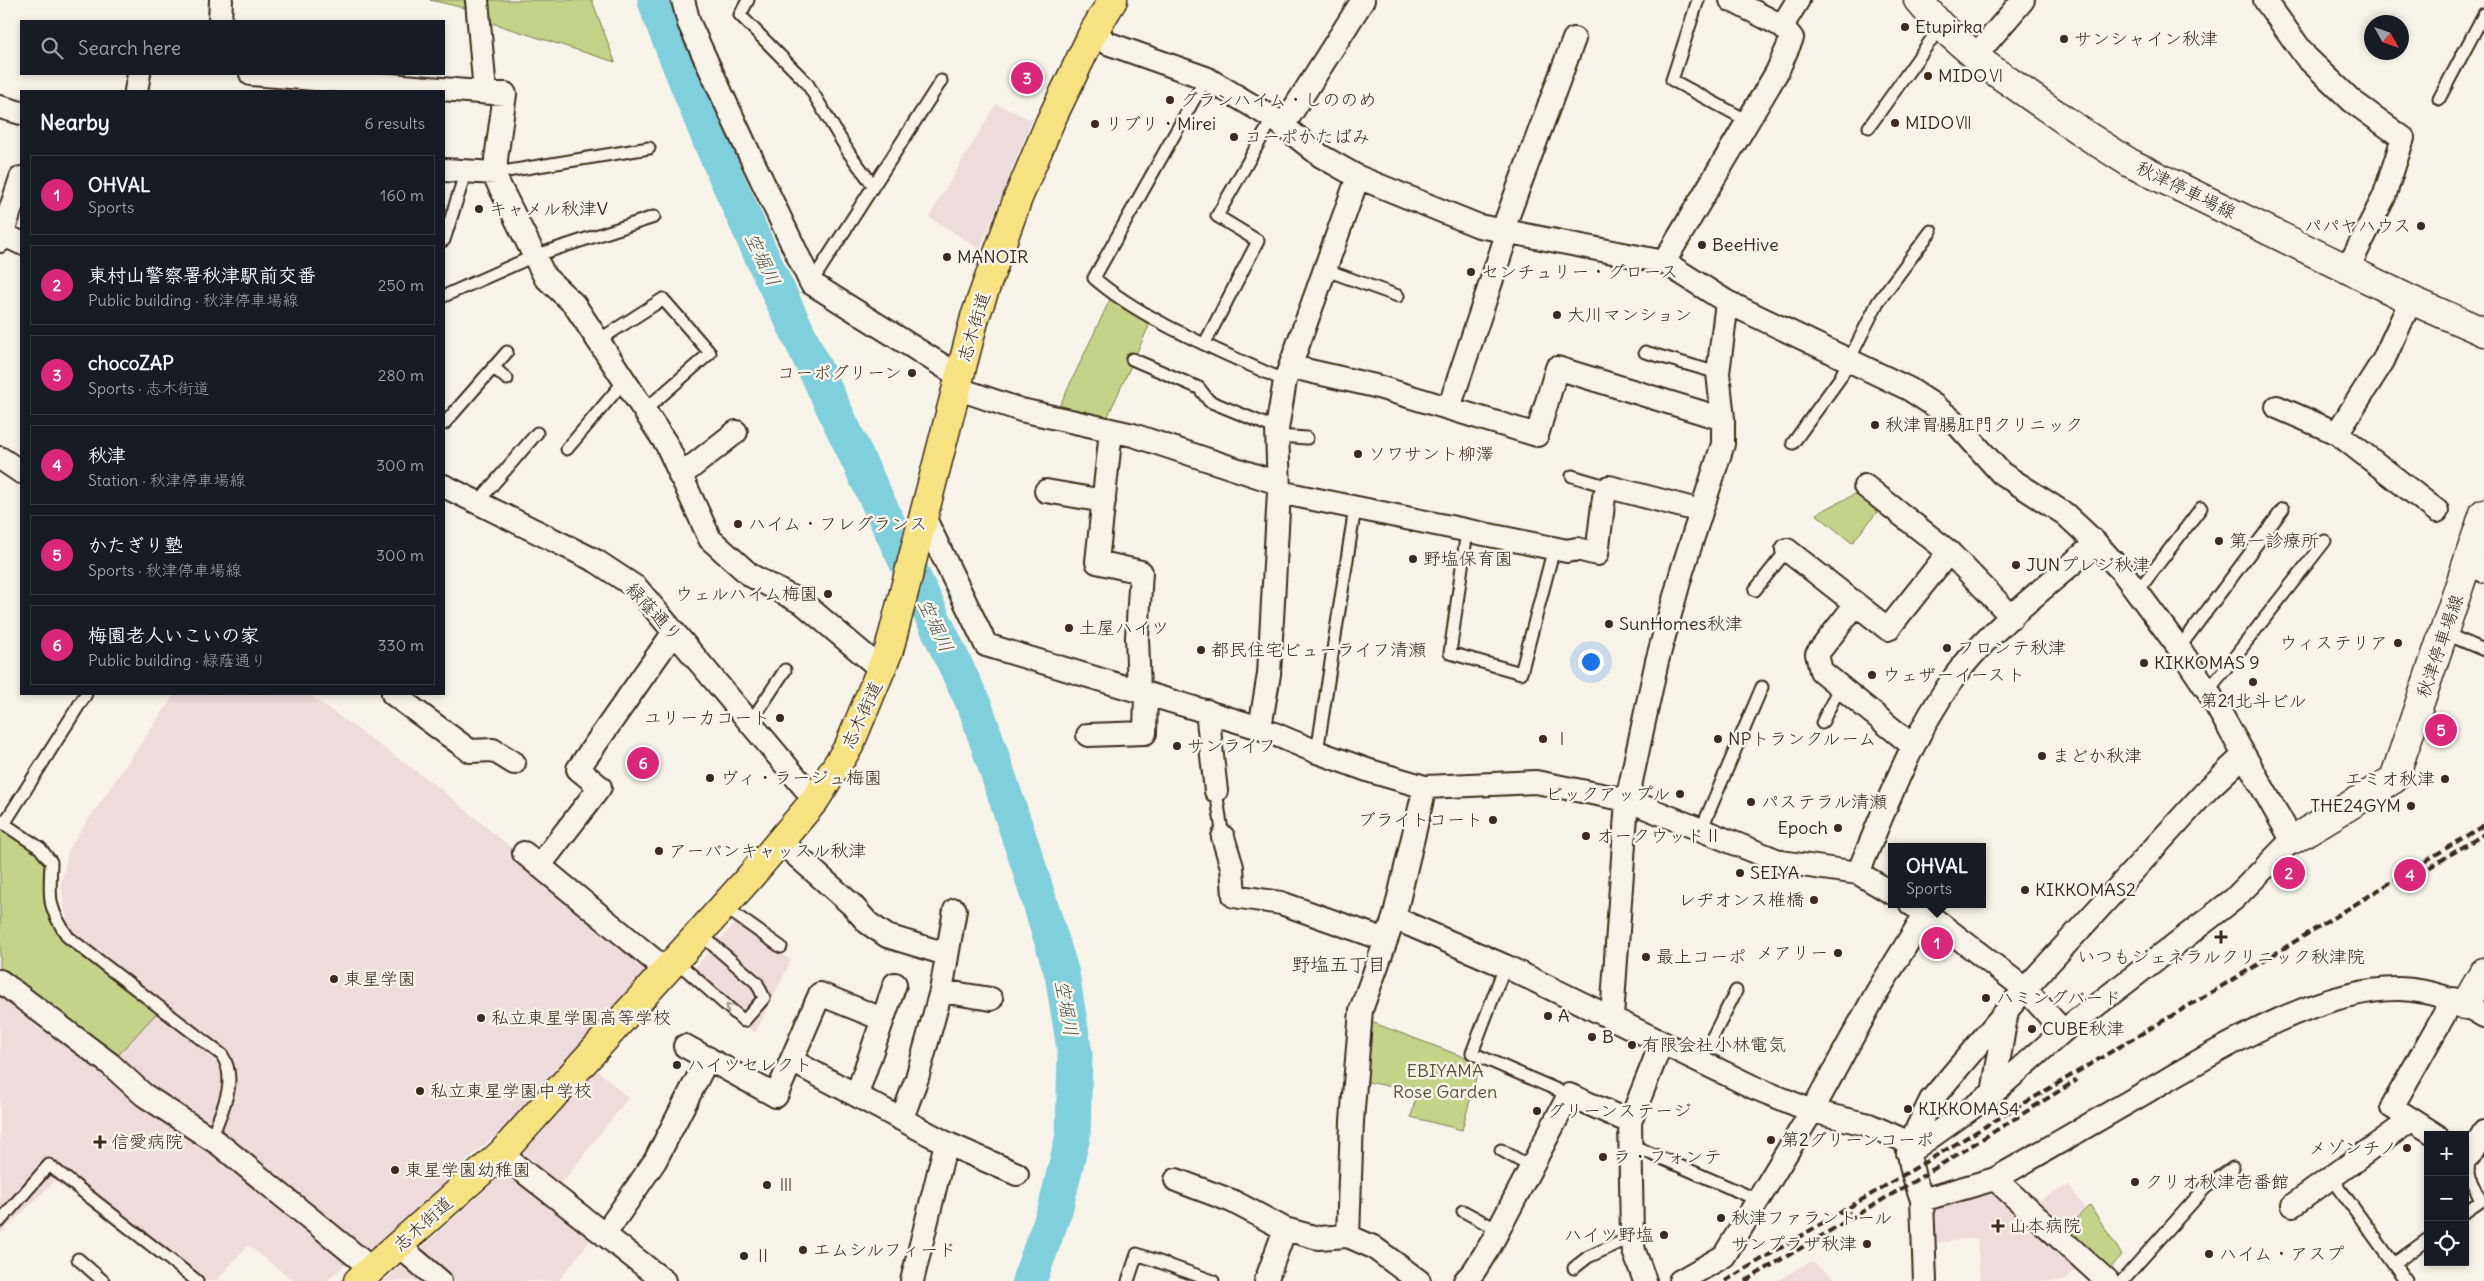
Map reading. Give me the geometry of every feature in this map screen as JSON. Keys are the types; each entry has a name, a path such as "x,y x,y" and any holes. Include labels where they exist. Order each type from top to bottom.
{"main road":[{"name":"志木街道","path":"365,1275 501,1154 723,906 815,800 849,746 882,670 892,641 975,317 1018,198 1050,122 1094,31 1114,0"},
{"name":"秋津停車場線","path":"1918,0 1941,26 1987,66 2083,134 2130,162 2347,270 2484,332"},
{"name":"秋津停車場線","path":"2292,840 2394,779 2444,633 2476,567 2484,513"},
{"path":"2467,1006 2484,972"}],"street":[{"path":"220,20 221,0"},
{"path":"478,0 485,92"},
{"path":"682,0 689,23 738,131 811,283 958,382 1021,410 1133,435 1279,488 1355,508 1567,551 1577,549 1597,554 1604,497 1608,487 1701,511"},
{"path":"1278,122 1363,0"},
{"path":"1664,262 1777,72 1792,38 1782,26 1731,0"},
{"path":"1782,26 1798,0"},
{"path":"1976,55 2024,0"},
{"path":"2265,0 2306,57 2352,102 2403,138 2384,197 2347,270"},
{"path":"1094,31 1107,42 1206,78 1278,122 1321,156 1358,177 1479,226 1664,262 1727,302 1909,389 1956,423 2001,473 2065,514 2096,543 2137,592 2179,648 2208,691 2292,840 2234,899 2063,1031 1993,1093 1909,1148"},
{"path":"1449,408 1506,230 1574,39"},
{"path":"136,90 139,75"},
{"path":"264,75 505,94 496,159 496,179 544,277 574,304 600,340 668,445 680,476 710,539 750,575 804,604 882,670"},
{"path":"0,107 20,113"},
{"path":"445,170 496,174"},
{"path":"1260,728 1269,674 1279,488 1277,432 1289,374 1358,177"},
{"path":"6,238 20,182"},
{"path":"2337,433 2383,361 2411,300"},
{"path":"1612,1017 1627,800 1658,661 1701,511 1723,444 1723,420 1718,373 1727,302"},
{"path":"1289,374 1375,386 1537,435 1557,368 1723,420"},
{"path":"2277,408 2337,433 2437,511"},
{"path":"1088,735 1145,733 1137,637 1141,572 1097,562 1111,431"},
{"path":"680,476 736,432"},
{"path":"0,458 20,471"},
{"name":"緑蔭通り","path":"445,486 596,560 637,588 815,800"},
{"path":"1865,486 1949,552 2012,617"},
{"path":"1046,491 1104,501"},
{"path":"923,525 986,645 1208,711 1260,728 1317,752 1370,771 1425,787 1536,782 1627,800 1781,862 1858,873 1888,891"},
{"path":"1858,873 1914,746 1954,678 1988,639 2096,543"},
{"path":"1787,550 1888,629 1949,552"},
{"path":"1856,604 1817,654 1821,671 1914,746"},
{"path":"670,965 532,859 600,787 578,769 674,632"},
{"path":"394,695 470,751 494,750 514,763"},
{"path":"1208,711 1216,791"},
{"path":"1925,1281 1922,1200 1909,1148 1930,1100 2025,989 2208,789 2244,756"},
{"path":"1348,1236 1352,1121 1361,1010 1394,918 1425,787"},
{"path":"1223,837 1232,868 1234,896 1281,903 1386,940"},
{"path":"780,841 852,905 868,923 886,936 946,954"},
{"path":"1680,1281 1724,1256 1812,1111 1877,992 1919,908 2025,989 2063,1031"},
{"path":"902,1118 917,1078 941,990 946,954 956,910"},
{"path":"1394,918 1505,966 1612,1017 1661,1044 1755,1088 1812,1111 1869,1125 1909,1148"},
{"path":"0,981 110,1064 144,1095 211,1139 365,1275"},
{"path":"856,1094 895,984"},
{"path":"1922,1200 1995,1179 2210,1056 2312,1006 2377,991 2399,989 2430,992 2467,1006 2392,1107 2429,1131"},
{"path":"941,990 991,999"},
{"path":"685,1046 776,1096 820,994 882,1019"},
{"path":"1993,1093 2007,1010"},
{"path":"1645,1281 1634,1251 1632,1237 1630,1133 1661,1044"},
{"path":"605,1234 655,1161 708,1058"},
{"path":"792,1061 946,1143 1017,1174"},
{"path":"1465,1281 1474,1271 1498,1230 1569,1095 1630,1133"},
{"path":"2293,1205 2411,1120"},
{"path":"2473,1156 2484,1132"},
{"path":"912,1281 946,1143"},
{"path":"501,1154 664,1281"},
{"path":"1995,1179 2108,1281"},
{"path":"1176,1180 1232,1201 1285,1229 1318,1238 1348,1236 1373,1247 1419,1281"},
{"path":"1266,1281 1285,1229"},
{"path":"398,1246 440,1281"}],"lane":[{"path":"748,0 740,15 807,82 849,153 873,184"},
{"path":"1698,0 1672,80 1748,121"},
{"path":"2439,99 2484,14"},
{"path":"1869,127 1941,26"},
{"path":"1206,78 1094,278 1110,292 1205,343 1289,374"},
{"path":"811,283 941,81"},
{"path":"1205,343 1258,241 1217,216 1278,122"},
{"path":"496,174 650,148"},
{"path":"445,237 466,172"},
{"path":"445,296 534,256 654,217"},
{"path":"1793,443 1840,378 1878,302 1931,231"},
{"path":"1326,270 1398,296"},
{"path":"600,340 663,299 710,353 646,409"},
{"path":"445,423 507,352"},
{"path":"1644,352 1718,373"},
{"path":"1132,359 1199,388 1209,401 1277,432 1307,438"},
{"path":"493,367 507,379"},
{"path":"568,449 626,379"},
{"path":"478,502 537,433"},
{"path":"1572,476 1608,487"},
{"path":"1317,752 1355,508"},
{"path":"2137,592 2201,508"},
{"path":"2179,648 2283,509"},
{"path":"1467,530 1450,653 1521,674 1554,548"},
{"path":"2208,691 2325,542"},
{"path":"1756,590 1787,550"},
{"path":"2444,633 2484,650"},
{"path":"750,723 785,670"},
{"path":"1822,723 1840,686"},
{"path":"1701,830 1762,687"},
{"path":"85,695 2,823 40,848 51,862 49,897 59,924 68,936 222,1055 230,1066 231,1084 211,1139"},
{"path":"1216,791 1223,837"},
{"path":"723,906 781,947"},
{"path":"670,965 744,1021 764,998 757,983 699,933"},
{"path":"1505,966 1472,1053 1569,1095"},
{"path":"1700,1062 1736,991"},
{"path":"1630,1133 1758,1200"},
{"path":"1501,1150 1532,1166"},
{"path":"2469,1209 2480,1201 2469,1175 2473,1156"},
{"path":"0,1221 48,1165 197,1281"},
{"path":"2122,1281 2206,1186 2233,1168"},
{"path":"2332,1178 2395,1262 2406,1281"},
{"path":"1463,1211 1498,1230"},
{"path":"1574,1268 1588,1257 1632,1237"},
{"path":"2395,1262 2424,1242"},
{"path":"1128,1281 1137,1254 1213,1281"},
{"path":"78,1259 103,1281"}],"shaded area":[{"path":"996,104 1032,120 980,249 929,217"},
{"name":"東星学園","path":"174,695 309,695 438,787 653,966 511,1122 466,1161 461,1177 364,1262 17,992 67,922 61,884 69,848"},
{"path":"737,921 791,961 755,1033 684,980"},
{"name":"信愛病院","path":"0,991 249,1176 348,1262 326,1281 294,1281 248,1245 216,1281 185,1281 55,1181 0,1234"},
{"path":"597,1070 628,1098 553,1194 514,1164"},
{"path":"507,1170 592,1238 558,1281 440,1281 411,1257"},
{"name":"山本病院","path":"2069,1185 2085,1209 2049,1239 2078,1267 2064,1281 1980,1281 1977,1238 1935,1243 1933,1215 1936,1208 1954,1197 2003,1195 2022,1213 2038,1201"},
{"path":"1811,1261 1838,1281 1777,1281"},
{"path":"402,1265 421,1281 384,1281"}],"green space":[{"path":"430,0 592,0 615,62 479,19 478,11"},
{"path":"1113,293 1153,317 1102,429 1054,418"},
{"path":"1861,491 1881,507 1852,543 1816,514"},
{"path":"0,821 51,862 59,924 161,1008 110,1064 0,981"},
{"name":"EBIYAMA Rose Garden","path":"1366,1020 1480,1063 1462,1130 1411,1117 1417,1092 1363,1081"},
{"path":"2090,1205 2122,1255 2107,1272 2062,1232"}],"waterway":[{"name":"空堀川","path":"655,0 710,141 762,257 976,709 1028,864 1062,974 1075,1054 1073,1136 1055,1210 1029,1281"}],"railway":[{"path":"1725,1281 2242,974 2484,825"},
{"path":"2409,880 2484,834"},
{"path":"1745,1281 1916,1180 2077,1080"}],"place":[{"name":"Etupirka","path":"1905,27"},
{"name":"サンシャイン秋津","path":"2064,39"},
{"name":"MIDOⅥ","path":"1928,76"},
{"name":"chocoZAP","path":"1027,78"},
{"name":"グランハイム・しののめ","path":"1170,100"},
{"name":"MIDOⅦ","path":"1895,123"},
{"name":"リブリ・Mirei","path":"1095,124"},
{"name":"コーポかたばみ","path":"1234,137"},
{"name":"キャメル秋津V","path":"479,209"},
{"name":"パパヤハウス","path":"2421,226"},
{"name":"BeeHive","path":"1702,245"},
{"name":"MANOIR","path":"947,257"},
{"name":"センチュリー・グロース","path":"1471,272"},
{"name":"大川マンション","path":"1557,315"},
{"name":"コーポグリーン","path":"912,373"},
{"name":"秋津胃腸肛門クリニック","path":"1875,425"},
{"name":"ソワサント柳澤","path":"1358,454"},
{"name":"ハイム・フレグランス","path":"738,524"},
{"name":"第一診療所","path":"2219,541"},
{"name":"野塩保育園","path":"1413,559"},
{"name":"JUNプレジ秋津","path":"2016,565"},
{"name":"ウェルハイム梅園","path":"828,594"},
{"name":"SunHomes秋津","path":"1609,624"},
{"name":"土屋ハイツ","path":"1069,628"},
{"name":"ウィステリア","path":"2398,643"},
{"name":"フロンテ秋津","path":"1947,648"},
{"name":"都民住宅ビューライフ清瀬","path":"1201,650"},
{"name":"KIKKOMAS 9","path":"2144,663"},
{"name":"ウェザーイースト","path":"1872,675"},
{"name":"第21北斗ビル","path":"2253,682"},
{"name":"ユリーカコート","path":"780,718"},
{"name":"かたぎり塾","path":"2441,730"},
{"name":"Ⅰ","path":"1543,739"},
{"name":"NPトランクルーム","path":"1718,739"},
{"name":"サンライフ","path":"1177,746"},
{"name":"まどか秋津","path":"2042,756"},
{"name":"梅園老人いこいの家","path":"643,763"},
{"name":"ヴィ・ラージュ梅園","path":"710,778"},
{"name":"エミオ秋津","path":"2445,779"},
{"name":"ビックアップル","path":"1680,794"},
{"name":"パステラル清瀬","path":"1751,802"},
{"name":"THE24GYM","path":"2411,806"},
{"name":"ブライトコート","path":"1493,820"},
{"name":"Epoch","path":"1838,828"},
{"name":"オークウッドⅡ","path":"1586,836"},
{"name":"アーバンキャッスル秋津","path":"659,851"},
{"name":"SEIYA","path":"1740,873"},
{"name":"東村山警察署秋津駅前交番","path":"2289,873"},
{"name":"秋津","path":"2410,875"},
{"name":"KIKKOMAS2","path":"2025,890"},
{"name":"レヂオンス椎橋","path":"1814,900"},
{"name":"いつもジェネラルクリニック秋津院","path":"2221,937"},
{"name":"OHVAL","path":"1937,943"},
{"name":"メアリー","path":"1838,953"},
{"name":"最上コーポ","path":"1646,957"},
{"name":"東星学園","path":"334,979"},
{"name":"ハミングバード","path":"1986,998"},
{"name":"A","path":"1548,1016"},
{"name":"私立東星学園高等学校","path":"481,1018"},
{"name":"CUBE秋津","path":"2032,1029"},
{"name":"B","path":"1592,1037"},
{"name":"有限会社小林電気","path":"1632,1045"},
{"name":"ハイツセレクト","path":"677,1065"},
{"name":"私立東星学園中学校","path":"420,1091"},
{"name":"KIKKOMAS4","path":"1908,1109"},
{"name":"グリーンステージ","path":"1537,1111"},
{"name":"第2グリーンコーポ","path":"1771,1140"},
{"name":"信愛病院","path":"100,1142"},
{"name":"メゾンチノ","path":"2407,1148"},
{"name":"ラ・フォンテ","path":"1603,1157"},
{"name":"東星学園幼稚園","path":"395,1170"},
{"name":"クリオ秋津壱番館","path":"2135,1182"},
{"name":"Ⅲ","path":"767,1185"},
{"name":"秋津ファランドール","path":"1721,1218"},
{"name":"山本病院","path":"1998,1226"},
{"name":"ハイツ野塩","path":"1664,1235"},
{"name":"サンプラザ秋津","path":"1867,1244"},
{"name":"エムシルフィード","path":"803,1250"},
{"name":"ハイム・アスプ","path":"2209,1254"},
{"name":"Ⅱ","path":"744,1256"}],"district":[{"name":"野塩五丁目","path":"1339,964"}]}
